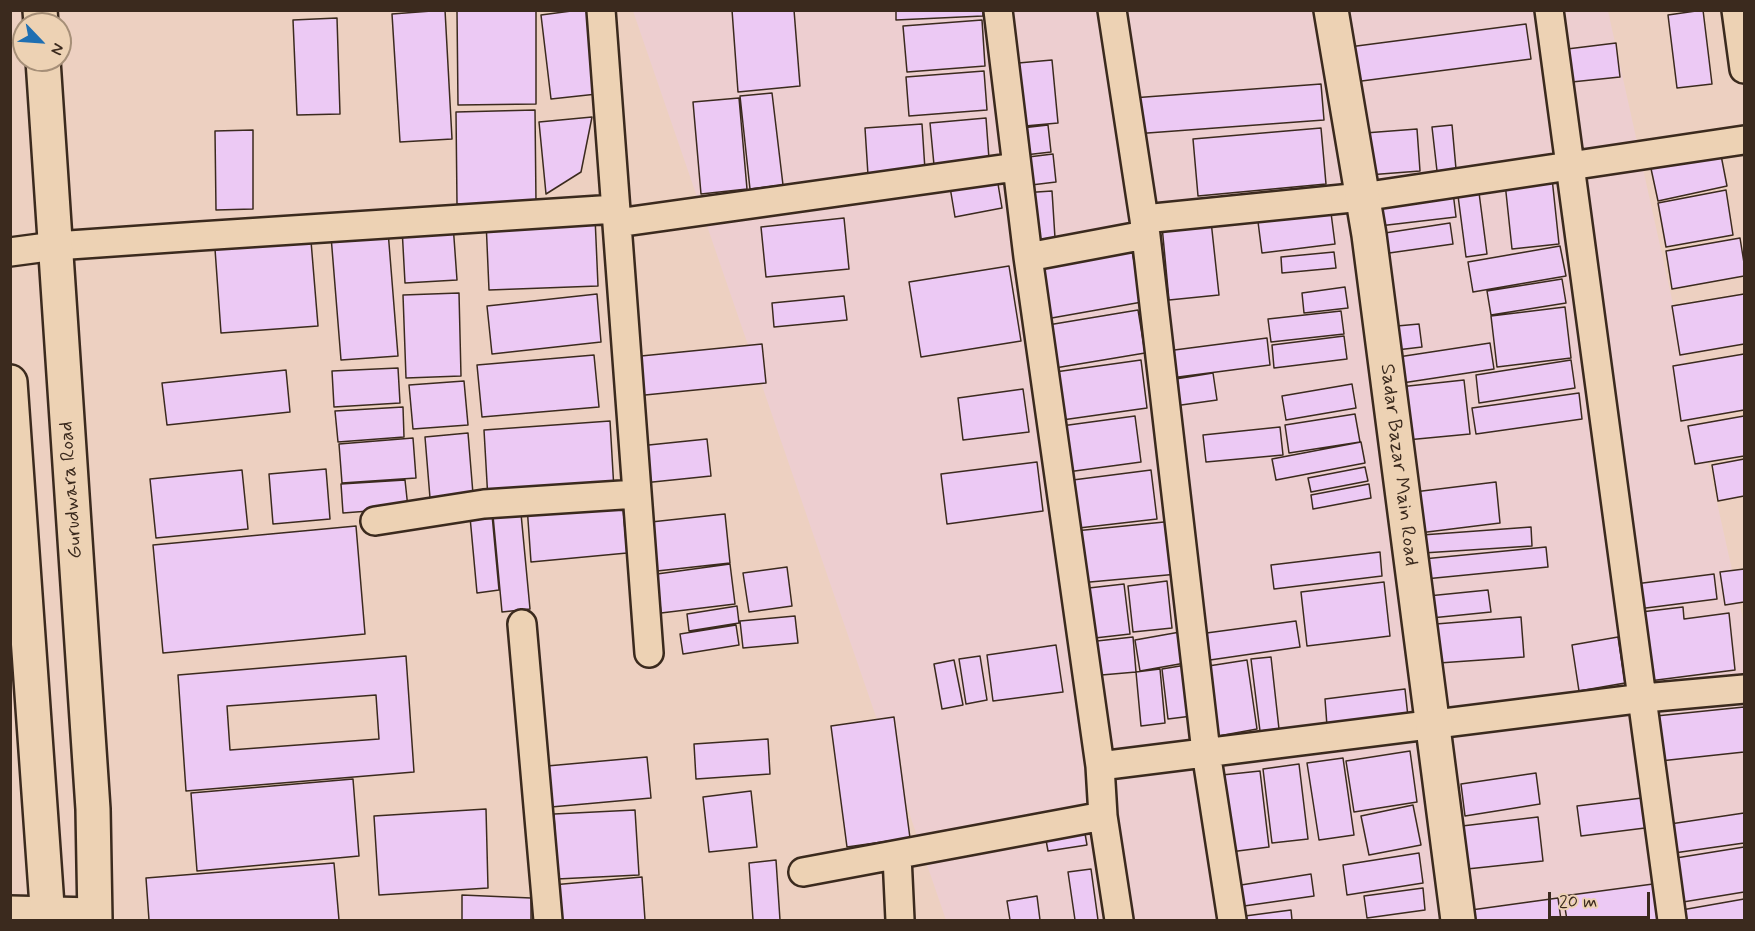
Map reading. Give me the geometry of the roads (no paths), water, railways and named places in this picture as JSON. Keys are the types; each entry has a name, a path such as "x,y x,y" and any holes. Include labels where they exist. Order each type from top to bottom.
{"main road":[{"name":"Sadar Bazar Main Road","path":"1331,10 1362,197 1458,921"},
{"name":"Gurudwara Road","path":"44,72 93,809 94,918"},
{"path":"10,382 48,917"},
{"path":"10,913 94,918"}],"street":[{"path":"602,10 649,653"},
{"path":"998,10 1028,257 1100,766 1102,816 1119,921"},
{"path":"1112,10 1145,227 1206,752 1232,921"},
{"path":"1549,10 1644,698 1672,921"},
{"path":"1736,10 1744,69"},
{"path":"1028,257 1145,227 1744,140"},
{"path":"10,252 55,246 616,216 1016,167"},
{"path":"375,521 484,504 637,494"},
{"path":"522,624 548,921"},
{"path":"1100,766 1431,723 1644,698 1744,689"},
{"path":"803,872 1102,816"},
{"path":"897,856 900,921"}]}
